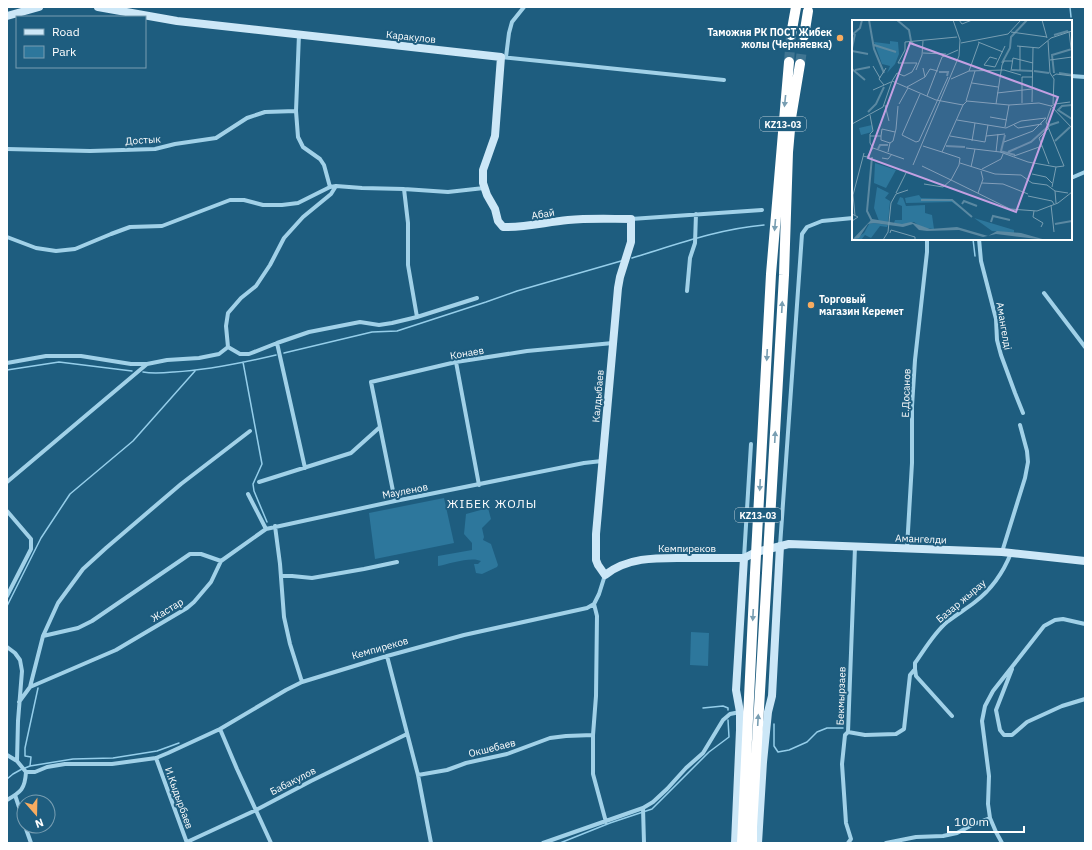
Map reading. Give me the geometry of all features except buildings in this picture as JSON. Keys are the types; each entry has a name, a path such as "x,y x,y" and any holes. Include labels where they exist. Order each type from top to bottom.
{"highway":[{"path":"804,36 808,11"},
{"path":"791,35 795,12"},
{"name":"KZ13-03","path":"752,843 784,275 783,126 789,62"},
{"name":"KZ13-03","path":"742,843 771,274 800,64"},
{"path":"771,274 784,275"}],"main road":[{"path":"7,16 39,7"},
{"name":"Каракулов","path":"98,7 177,21 503,57"},
{"name":"Абай","path":"503,57 495,136 484,170 483,184 495,209 498,221 503,227 529,226 546,222 569,220 631,219"},
{"name":"Калдыбаев","path":"605,575 598,565 596,555 596,534 618,288 631,242 631,219"},
{"name":"Амангелди","path":"756,552 789,544 1002,552 1085,561"},
{"path":"758,843 763,754 768,712 772,696 780,546"},
{"name":"Кемпиреков","path":"605,575 613,568 622,564 645,559 744,558 756,552"},
{"path":"735,843 740,730 740,712 736,690 744,558"}],"street":[{"path":"503,57 512,22 524,7"},
{"path":"299,34 296,111 298,137 303,147 320,159 324,165 330,187"},
{"name":"Каракулов","path":"503,57 724,80"},
{"path":"1072,76 1085,77"},
{"name":"Достык","path":"7,149 90,151 155,149 175,144 216,138 247,118 265,112 296,111"},
{"path":"1072,178 1085,172"},
{"path":"7,237 36,248 56,251 75,249 130,227 162,226 230,200 244,200 263,205 298,203 330,187 336,186 448,192 485,188"},
{"path":"228,347 226,326 228,313 241,298 256,286 270,265 284,238 303,217 331,194 336,186"},
{"path":"404,189 408,223 408,265 417,317"},
{"name":"Абай","path":"631,219 762,210"},
{"path":"687,291 690,258 695,243 696,214"},
{"path":"780,546 802,234 807,227 822,221 852,218"},
{"name":"Е.Досанов","path":"907,549 912,463 912,406 927,240"},
{"name":"Амангелді","path":"979,240 981,261 996,319 997,340 1000,355 1023,413"},
{"path":"1044,293 1085,347"},
{"path":"228,347 240,354 249,354 310,332 360,322 380,325 386,324 417,317 477,298"},
{"path":"277,343 305,468"},
{"name":"Конаев","path":"395,501 371,382 456,362 527,351 612,343"},
{"path":"7,363 46,356 81,356 131,364 146,364 167,360 199,358 218,354 228,347"},
{"path":"456,362 479,485"},
{"path":"7,482 146,364"},
{"path":"1002,552 1025,478 1028,462 1027,451 1020,425"},
{"path":"259,482 351,453 380,427"},
{"path":"19,702 30,687 43,636 58,603 83,569 181,484 250,431"},
{"path":"744,558 751,444"},
{"name":"Мауленов","path":"220,561 266,529 275,526 584,463 603,461"},
{"path":"248,494 266,529"},
{"path":"7,511 31,539 31,549 7,596"},
{"path":"275,526 284,617 290,644 302,682"},
{"name":"Бекмырзаев","path":"848,843 851,839 846,823 842,764 845,735 848,732 855,546"},
{"name":"Базар жырау","path":"848,732 865,735 896,734 904,729 910,674 914,669 915,663 938,631 947,622 976,601 996,583 1007,564 1011,553"},
{"path":"43,636 78,628 190,554 201,554 220,561"},
{"name":"Жастар","path":"30,687 116,650 187,608 211,582 220,561"},
{"path":"281,576 312,578 397,562"},
{"path":"605,575 594,604 597,616 593,774 606,822"},
{"name":"Кемпиреков","path":"26,772 35,772 47,767 65,764 112,764 156,758 220,729 302,682 387,656 464,635 587,608 594,604"},
{"path":"1002,843 990,818 988,804 989,776 982,721 985,706 993,691 1044,626 1055,620 1085,624"},
{"path":"7,647 15,653 20,660 22,671 19,702 17,761"},
{"path":"387,656 418,775 431,843"},
{"path":"1014,665 996,710 1000,730 1004,735 1012,735 1027,722 1062,706 1085,699"},
{"path":"914,669 916,676 952,716"},
{"path":"543,843 606,822 643,808 653,802 703,753 722,720 730,714 740,712"},
{"path":"220,729 271,843"},
{"name":"Бабакулов","path":"187,842 256,810 407,734"},
{"name":"Окшебаев","path":"418,775 447,770 466,763 507,754 550,738 593,735"},
{"path":"7,755 17,761 26,772 25,783 21,790 7,800"},
{"name":"И.Кыдырбаев","path":"156,758 187,842"},
{"path":"643,808 644,843"},
{"path":"886,843 916,837 943,836 957,833 990,818"}],"green space":[{"path":"444,498 454,543 375,559 369,513"},
{"path":"488,508 491,519 482,528 484,537 483,540 491,544 498,565 497,567 482,574 476,573 474,564 478,564 481,561 472,559 438,566 438,556 472,550 472,543 464,534 466,514"},
{"path":"691,632 709,633 708,666 690,665"}],"waterway":[{"path":"1070,7 1071,17"},
{"path":"632,258 713,234 764,225"},
{"path":"973,240 975,256"},
{"path":"284,353 372,332 397,331 517,291 621,261"},
{"path":"143,372 162,373 200,370 276,355"},
{"path":"7,370 59,362 132,371"},
{"path":"243,362 262,464 253,484 254,491 267,522"},
{"path":"7,606 41,538 70,494 133,441 195,371"},
{"path":"30,766 31,757 25,756 25,748 38,688"},
{"path":"703,708 723,706 728,708 728,710"},
{"path":"560,843 610,823 652,809 709,752 729,737 728,720"},
{"path":"774,724 774,746 778,752 789,750 807,742 817,732 827,728 843,728"},
{"path":"25,768 73,759 113,758 157,751 179,743"},
{"path":"7,779 22,769"}],"tunnel":[{"path":"789,62 791,35"},
{"path":"800,64 804,36"}],"place":[{"name":"Таможня РК ПОСТ Жибек жолы (Черняевка)","path":"840,38"},
{"name":"Торговый магазин Керемет","path":"811,305"}],"district":[{"name":"ЖІБЕК ЖОЛЫ","path":"492,503"}]}
